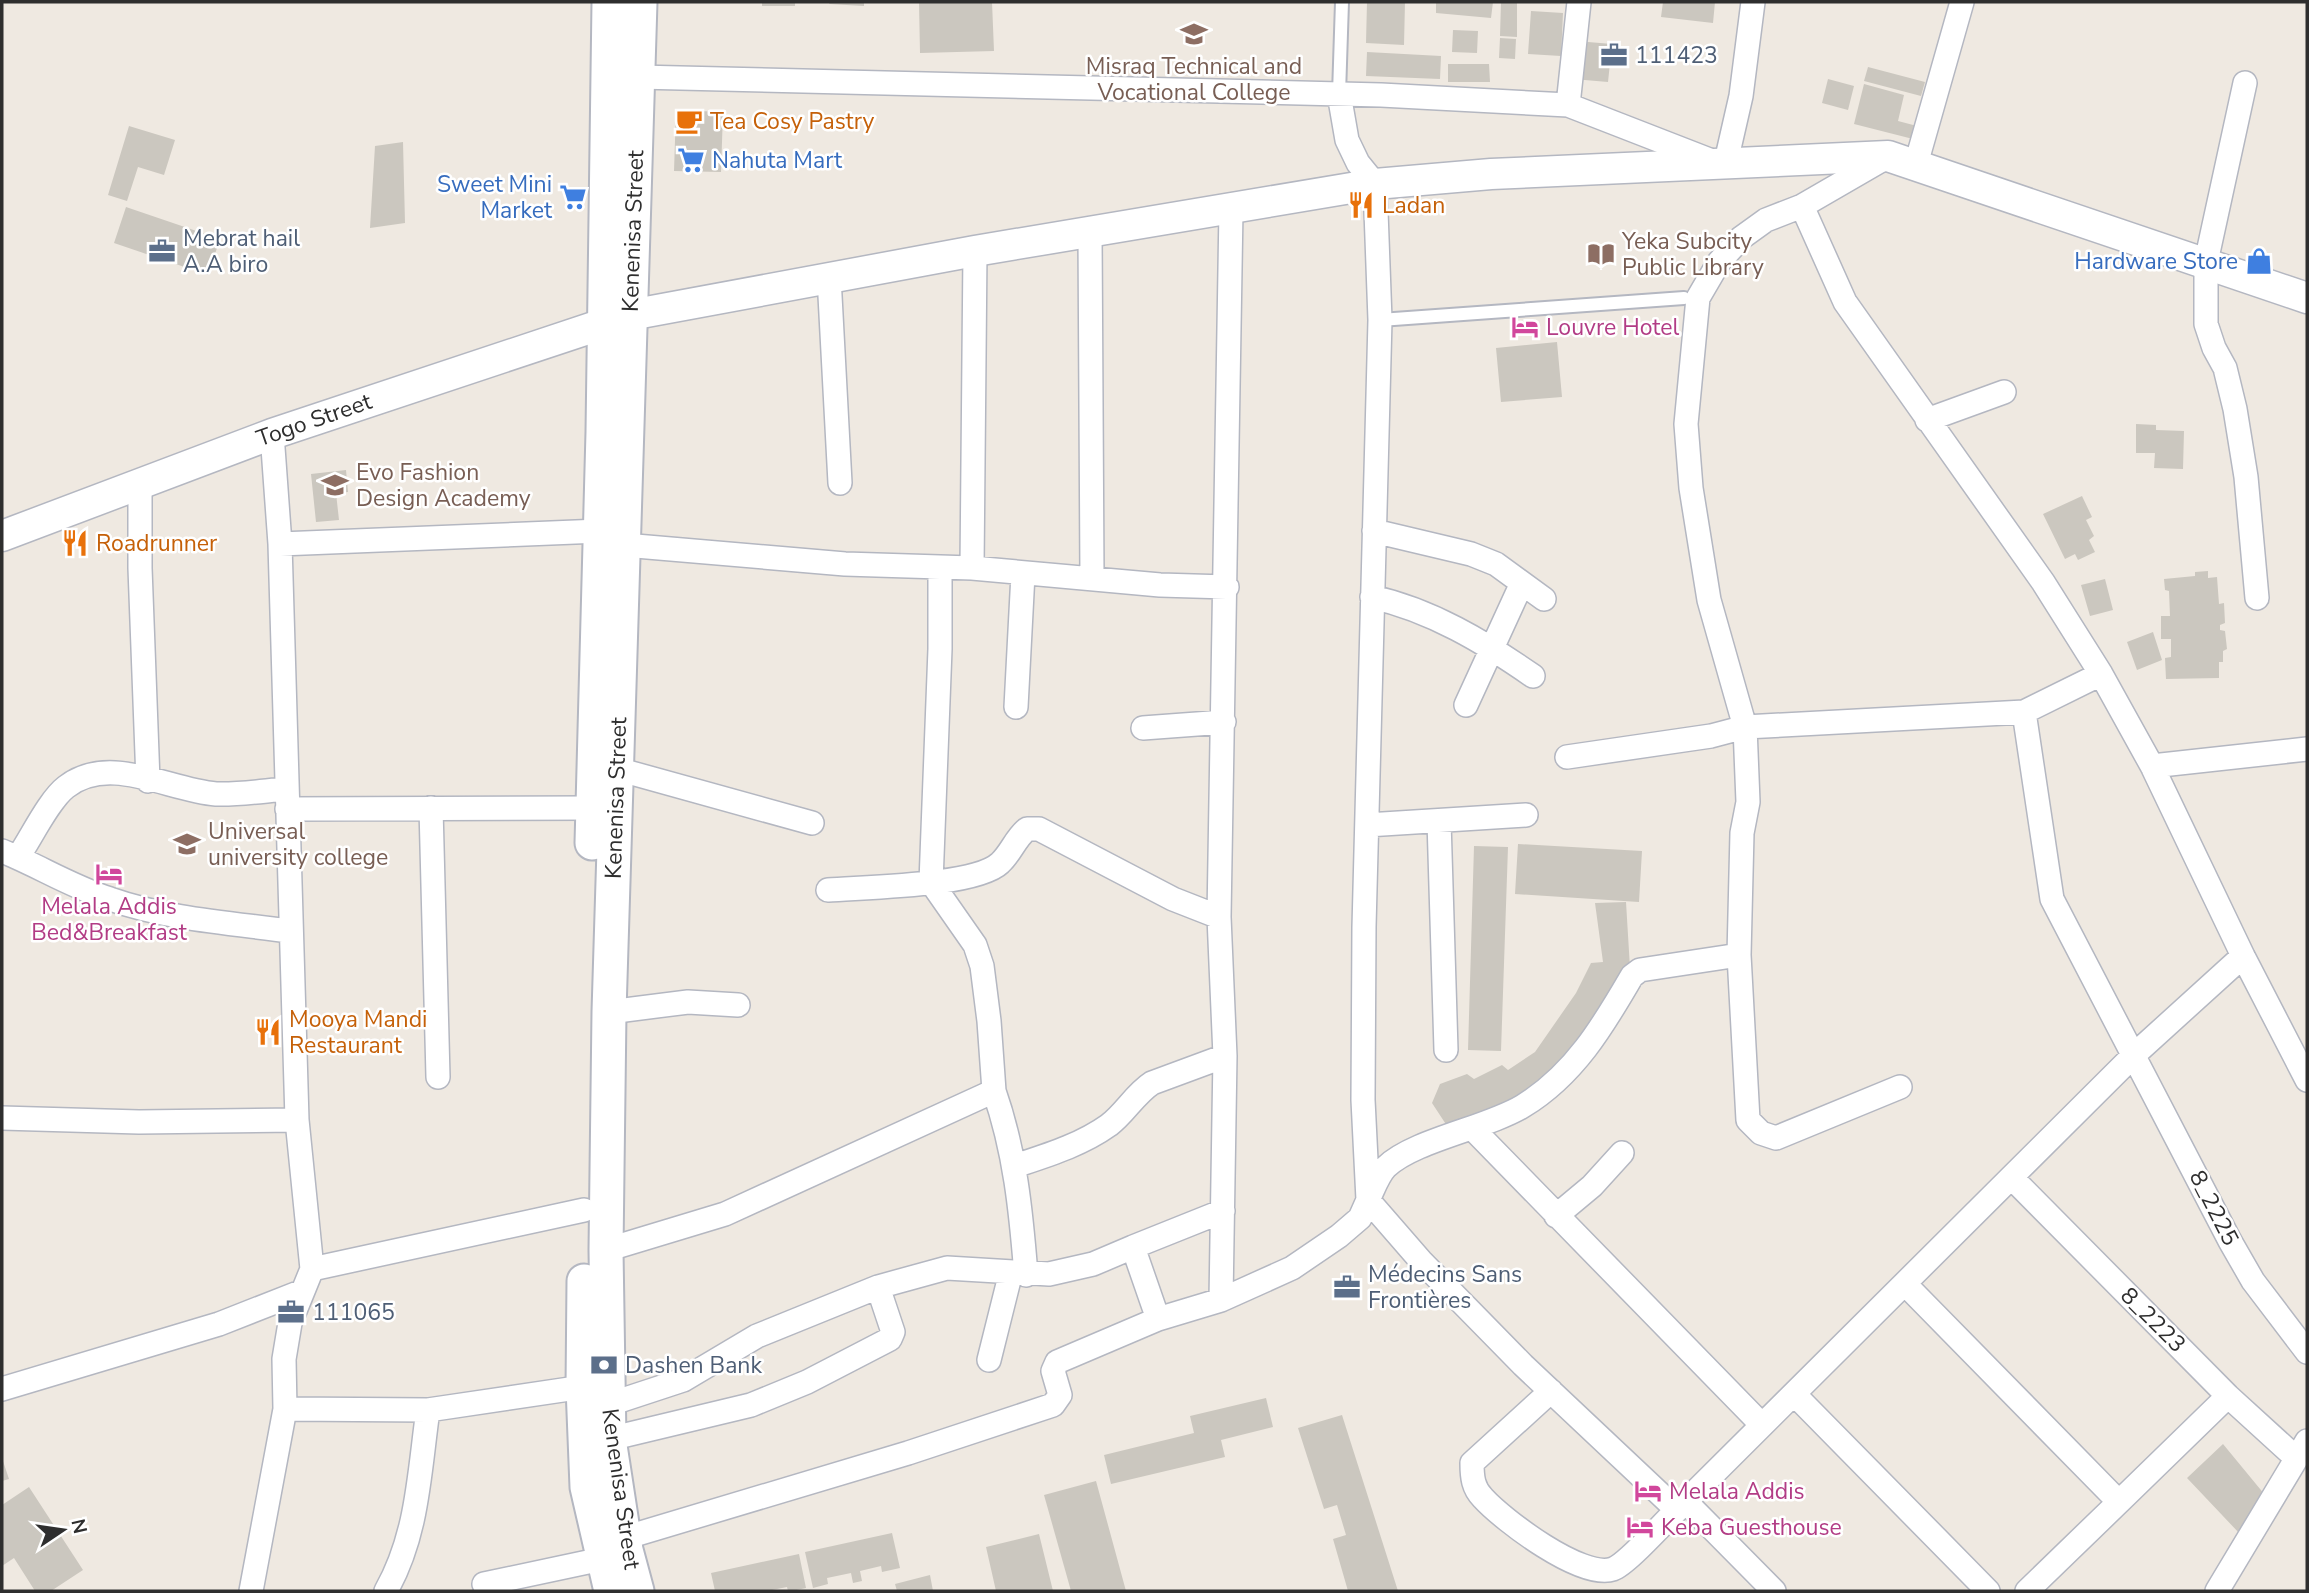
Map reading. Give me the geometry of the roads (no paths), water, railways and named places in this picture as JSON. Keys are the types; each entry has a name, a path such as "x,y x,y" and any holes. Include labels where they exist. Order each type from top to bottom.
{"main road":[{"name":"Kenenisa Street","path":"609,2 617,319 612,538 617,769 609,1012 606,1250 587,1487 613,1548 637,1591"},
{"name":"Kenenisa Street","path":"617,319 638,77 639,2"},
{"name":"Kenenisa Street","path":"611,1591 613,1548 609,1439 595,1396 584,1210 593,808 612,538"}],"street":[{"path":"1568,105 1579,2"},
{"path":"638,77 1339,94 1568,105 1725,166 1741,96 1753,2"},
{"path":"1902,160 1962,2"},
{"path":"2245,83 2206,262 2206,324 2214,348 2225,368 2235,409 2246,477 2257,598"},
{"path":"1339,94 1347,140 1358,163 1375,184 1380,320 1363,1100 1368,1200 1421,1261 1551,1391 1774,1591"},
{"name":"Togo Street","path":"2,536 272,434 617,319 829,277 1375,184 1491,174 1902,160"},
{"path":"1900,1087 1776,1138 1761,1133 1748,1120 1739,955 1741,843 1748,802 1745,727 1709,600 1692,488 1686,424 1698,298 1719,262 1741,238 1766,220 1902,160 2307,298"},
{"path":"1802,206 1845,302 2043,582 2101,674 2152,766 2243,956 2307,1080"},
{"path":"1221,1300 1225,1056 1219,917 1227,587 1231,210"},
{"path":"1090,233 1092,577"},
{"path":"972,568 975,251"},
{"path":"829,277 840,483"},
{"path":"1927,420 2004,392"},
{"path":"251,1591 285,1409 284,1359 290,1323 313,1269 297,1120 280,544 272,434"},
{"path":"141,482 140,568 148,781"},
{"path":"1374,531 1471,554 1496,564 1545,599"},
{"path":"280,544 612,538 940,568 1092,577 1160,585 1227,587"},
{"path":"940,568 940,649 931,881 975,945 982,966 989,1021 993,1091 1007,1127 1015,1166 1018,1274 989,1360"},
{"path":"1016,707 1023,574"},
{"path":"1466,705 1522,583"},
{"path":"1372,597 1406,604 1494,649 1533,676"},
{"path":"1567,757 1711,736 1745,727 2024,712 2101,674"},
{"name":"8_2225","path":"2024,712 2052,899 2064,928 2135,1054 2242,1261 2307,1352"},
{"path":"1143,727 1224,722"},
{"path":"2152,766 2307,749"},
{"path":"617,769 812,823"},
{"path":"290,931 164,914 113,901 80,889 10,854 64,788 97,771 115,772 218,794 431,808 593,808"},
{"path":"431,808 438,1077"},
{"path":"1367,825 1526,815"},
{"path":"1439,821 1446,1050"},
{"path":"828,890 972,877 1000,864 1017,837 1027,829 1039,829 1173,899 1219,917"},
{"path":"484,1584 613,1548 1054,1405 1060,1395 1053,1371 1057,1362 1158,1319 1221,1300 1292,1268 1339,1237 1360,1218 1384,1168 1402,1156 1521,1107 1570,1068 1595,1039 1632,976 1640,970 1739,955"},
{"path":"1551,1391 1472,1463 1472,1481 1482,1497 1560,1557 1606,1570 1620,1565 1795,1395 2135,1054 2243,956"},
{"path":"609,1012 688,1002 738,1005"},
{"path":"1015,1166 1093,1136 1113,1122 1143,1089 1152,1083 1225,1056"},
{"path":"606,1250 725,1214 993,1091"},
{"path":"2,1118 127,1122 297,1120"},
{"path":"1472,1128 1762,1425"},
{"path":"1556,1216 1592,1186 1622,1153"},
{"name":"8_2223","path":"2012,1178 2228,1396 2302,1449"},
{"path":"313,1269 584,1210"},
{"path":"285,1409 428,1410 595,1396 683,1380 757,1336 878,1287 947,1268 1018,1274 1093,1264 1223,1211"},
{"path":"1133,1247 1158,1319"},
{"path":"1906,1284 2119,1502"},
{"path":"609,1439 751,1405 807,1382 890,1339 894,1332 878,1287"},
{"path":"2,1389 219,1324 303,1291"},
{"path":"1795,1395 1988,1591"},
{"path":"2027,1591 2228,1396"},
{"path":"386,1591 403,1561 411,1536 428,1410"},
{"path":"2217,1591 2302,1449"}],"lane":[{"path":"1339,94 1342,2"},
{"path":"1380,320 1684,298"}],"place":[{"name":"Misraq Technical and Vocational College","path":"1194,34"},
{"name":"111423","path":"1614,55"},
{"name":"Tea Cosy Pastry","path":"689,121"},
{"name":"Nahuta Mart","path":"691,160"},
{"name":"Sweet Mini Market","path":"573,197"},
{"name":"Ladan","path":"1361,205"},
{"name":"Mebrat hail A.A biro","path":"162,251"},
{"name":"Yeka Subcity Public Library","path":"1601,254"},
{"name":"Hardware Store","path":"2259,261"},
{"name":"Louvre Hotel","path":"1525,327"},
{"name":"Evo Fashion Design Academy","path":"335,485"},
{"name":"Roadrunner","path":"75,543"},
{"name":"Universal university college","path":"187,844"},
{"name":"Melala Addis Bed&Breakfast","path":"109,874"},
{"name":"Mooya Mandi Restaurant","path":"268,1032"},
{"name":"Médecins Sans Frontières","path":"1347,1287"},
{"name":"111065","path":"291,1312"},
{"name":"Dashen Bank","path":"604,1365"},
{"name":"Melala Addis","path":"1648,1491"},
{"name":"Keba Guesthouse","path":"1640,1527"}]}
